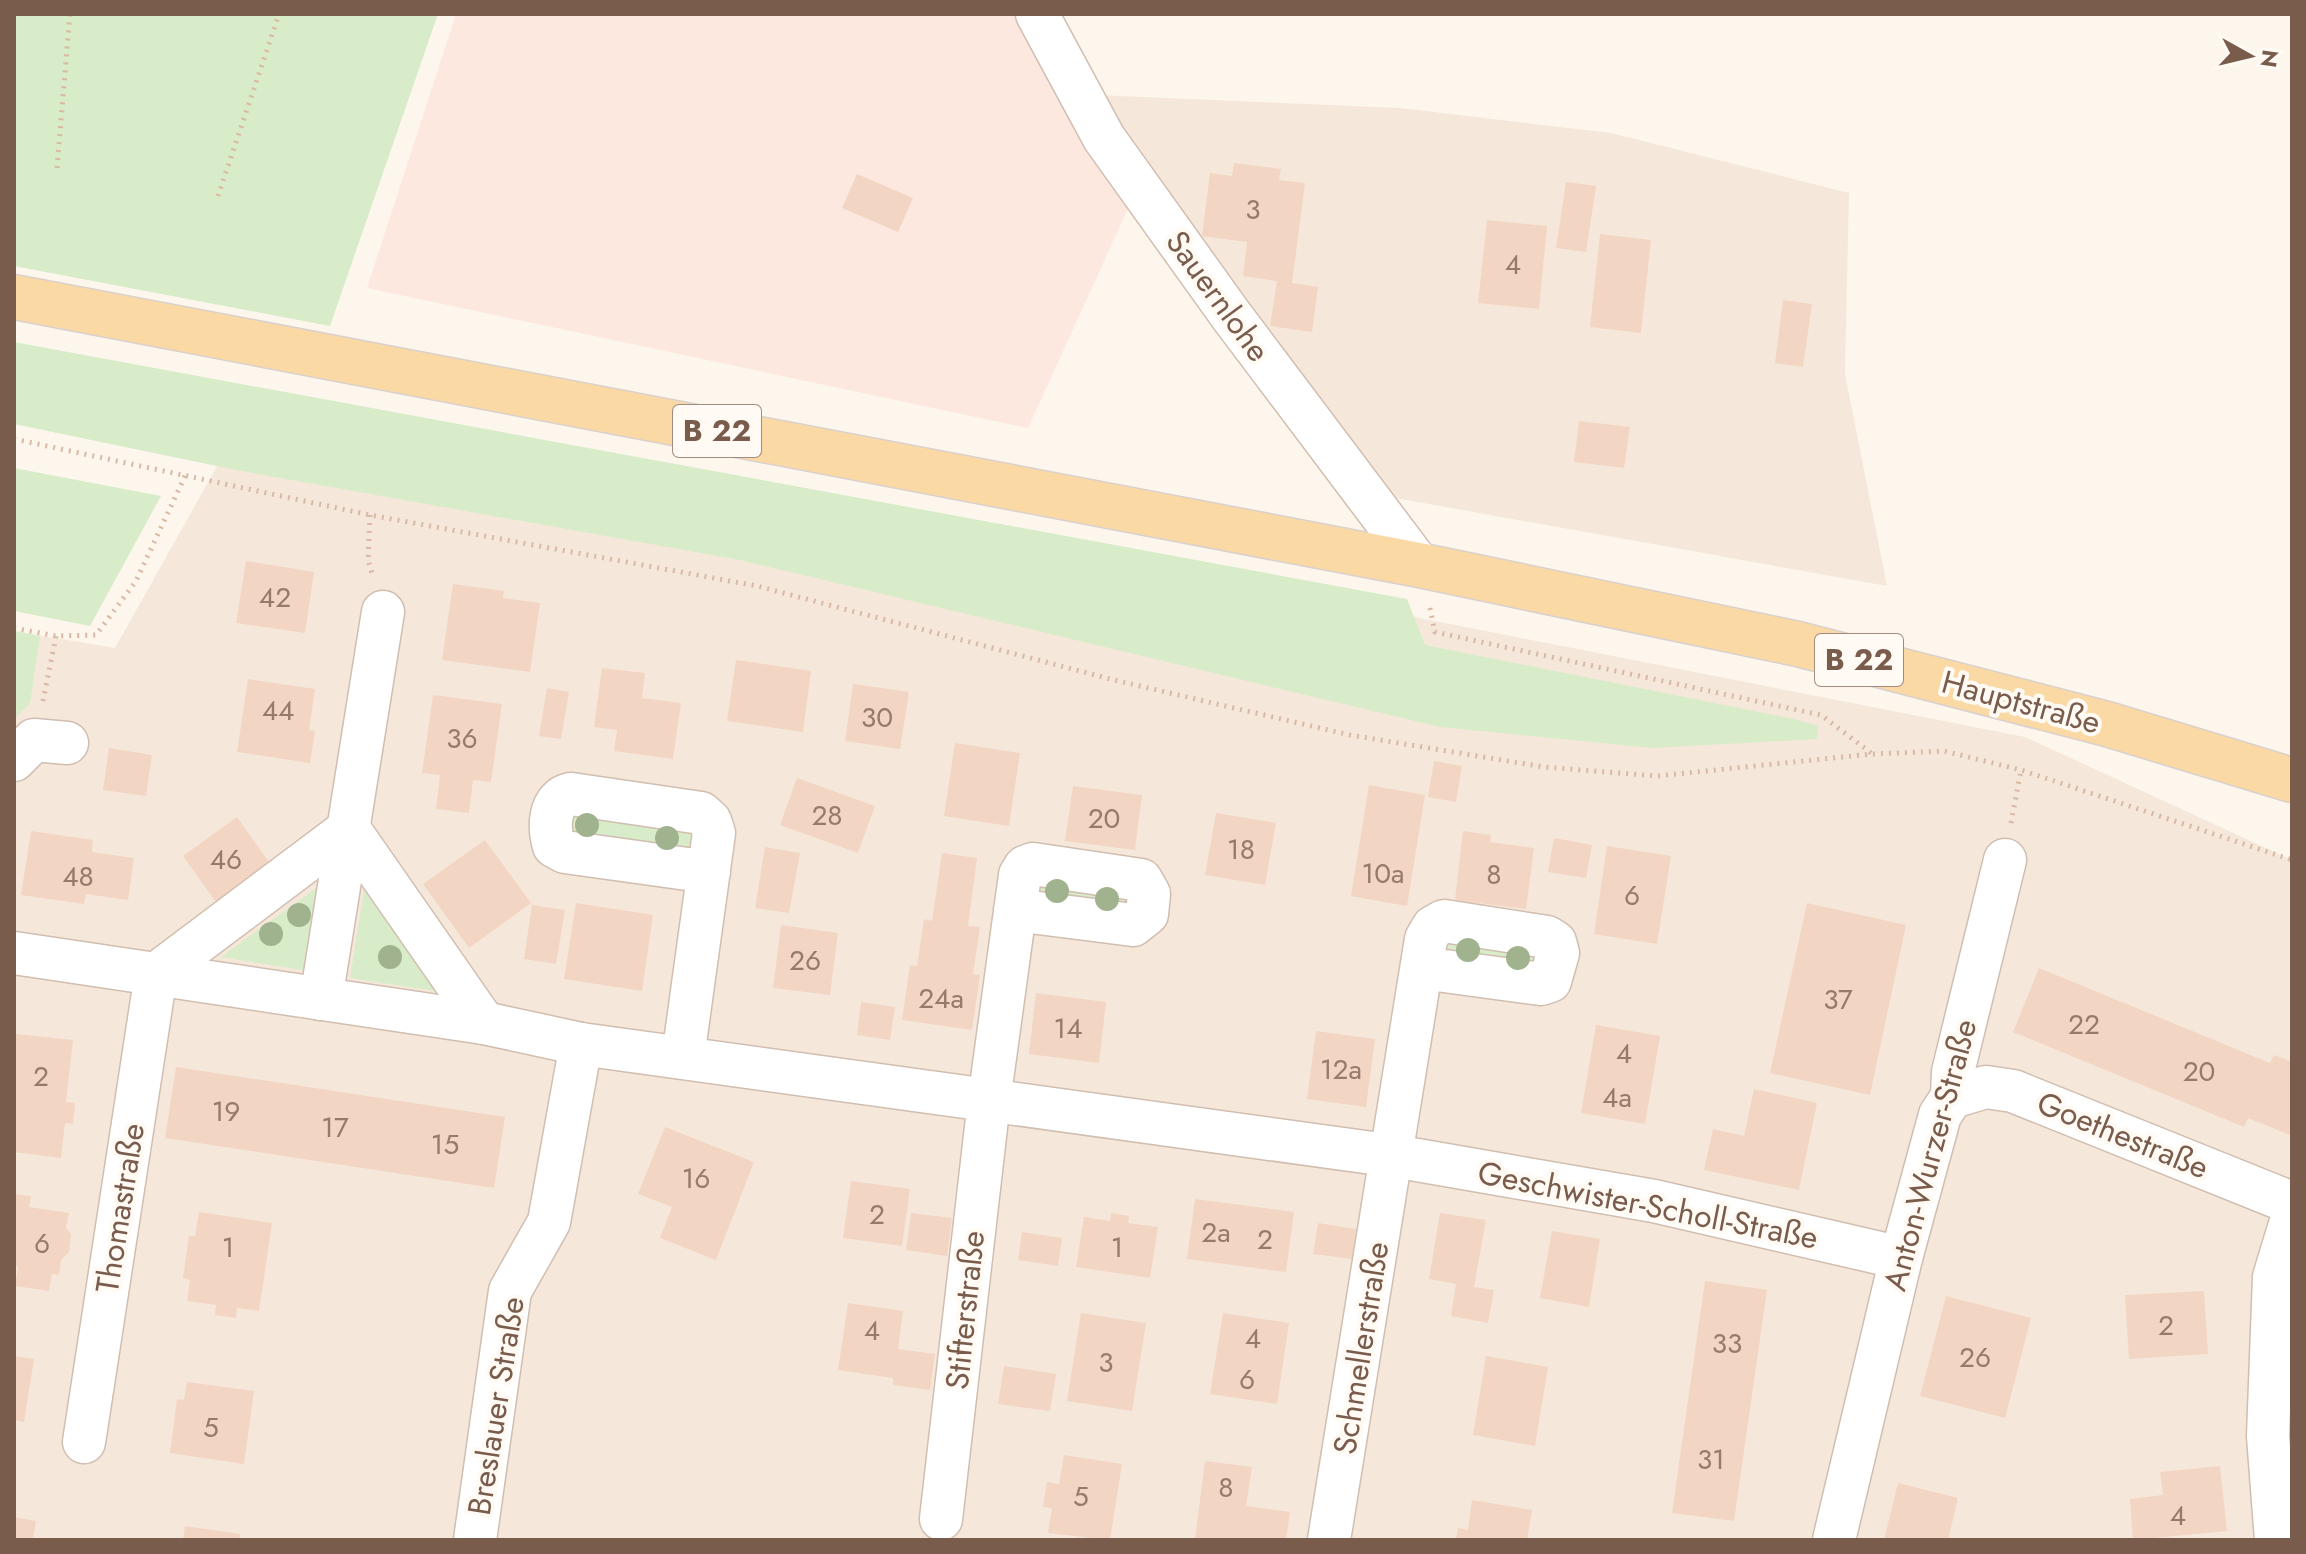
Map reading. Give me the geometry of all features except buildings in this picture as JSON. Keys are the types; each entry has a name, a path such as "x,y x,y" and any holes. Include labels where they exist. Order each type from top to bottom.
{"main road":[{"name":"B 22","path":"14,297 1419,565"},
{"name":"Hauptstraße","path":"1419,565 1798,644 2107,724 2292,780"}],"street":[{"name":"Sauernlohe","path":"1037,14 1104,138 1230,314 1419,565"},
{"path":"321,999 383,612"},
{"path":"156,974 349,829"},
{"path":"349,829 484,1023"},
{"name":"Anton-Wurzer-Straße","path":"1834,1540 1901,1258 1940,1115 1952,1097 1953,1072 2005,860"},
{"path":"683,1057 709,872"},
{"path":"989,1101 1015,910"},
{"name":"Geschwister-Scholl-Straße","path":"14,953 484,1023 581,1044 1394,1156 1654,1201 1901,1258"},
{"path":"1394,1156 1422,968"},
{"name":"Thomastraße","path":"84,1442 156,974"},
{"name":"Breslauer Straße","path":"475,1540 510,1291 549,1222 581,1044"},
{"name":"Goethestraße","path":"1952,1097 1986,1087 2013,1091 2292,1203"},
{"name":"Stifterstraße","path":"941,1519 989,1101"},
{"name":"Schmellerstraße","path":"1329,1540 1394,1156"},
{"path":"2276,1540 2268,1436 2274,1277 2292,1218"}],"path":[{"path":"57,168 70,14"},
{"path":"218,196 279,14"},
{"path":"14,439 370,515 757,586 1114,680 1305,724 1544,767 1657,776 1872,754 1944,751 2021,770 2292,860"},
{"path":"14,628 56,636 96,635 136,581 186,474"},
{"path":"370,515 368,560 383,612"},
{"path":"1419,565 1435,632 1821,715 1872,754"},
{"path":"38,748 56,636"},
{"path":"2005,860 2021,770"}],"shaded area":[{"path":"456,14 1021,14 1131,202 1028,428 367,288"},
{"path":"1096,95 1401,108 1611,133 1849,193 1845,374 1887,586 1395,498 1337,430"},
{"path":"260,390 2025,737 2292,860 2292,1540 14,1540 14,631 115,648"}],"green space":[{"path":"14,14 438,14 330,326 14,266"},
{"path":"14,342 1407,599 1425,645 1794,719 1818,726 1817,739 1652,748 1440,727 740,560 236,470 14,424"},
{"path":"14,468 161,496 90,626 14,611"},
{"path":"14,631 40,636 30,703 14,719"},
{"path":"575,809 691,825 695,848 686,855 572,837 566,816"},
{"path":"323,883 308,971 221,957"},
{"path":"1034,884 1127,889 1130,907 1038,900"},
{"path":"364,890 441,992 350,978"},
{"path":"1445,942 1538,949 1541,966 1443,952"}]}
